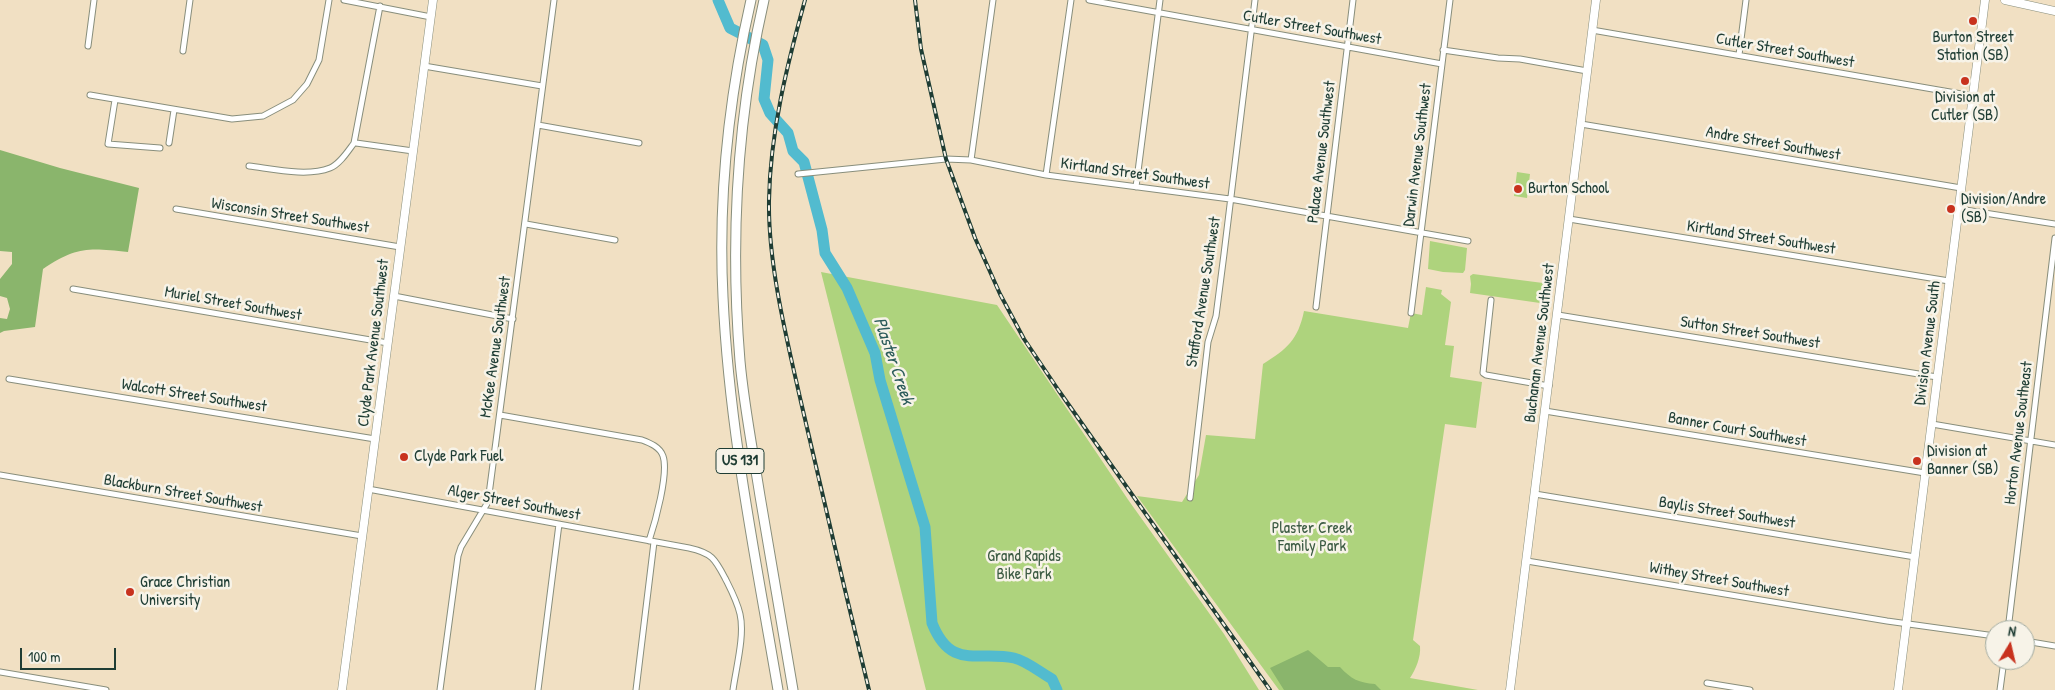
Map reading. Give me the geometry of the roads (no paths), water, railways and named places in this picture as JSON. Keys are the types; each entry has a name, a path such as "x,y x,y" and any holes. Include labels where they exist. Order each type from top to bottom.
{"highway":[{"name":"US 131","path":"766,0 759,20 742,125 735,230 737,310 743,386 793,690"},
{"name":"US 131","path":"749,3 732,109 723,229 723,294 733,413 778,690"}],"main road":[{"name":"Clyde Park Avenue Southwest","path":"342,690 433,0"},
{"name":"Buchanan Avenue Southwest","path":"1510,690 1596,0"},
{"name":"Division Avenue South","path":"1898,690 1985,0"},
{"path":"2005,0 2055,11"}],"street":[{"path":"88,46 94,0"},
{"path":"183,51 190,0"},
{"path":"90,95 244,120 263,116 293,100 307,84 319,60 330,0"},
{"path":"344,0 431,16"},
{"name":"McKee Avenue Southwest","path":"440,690 458,556 465,540 488,502 554,0"},
{"path":"971,160 993,0"},
{"path":"1046,175 1071,0"},
{"name":"Cutler Street Southwest","path":"1089,0 1442,64"},
{"path":"1136,187 1160,0"},
{"name":"Stafford Avenue Southwest","path":"1190,498 1208,342 1216,316 1255,0"},
{"name":"Palace Avenue Southwest","path":"1316,307 1353,0"},
{"name":"Darwin Avenue Southwest","path":"1411,313 1450,0"},
{"path":"1739,55 1746,0"},
{"path":"249,166 288,172 319,171 331,168 354,143 380,6"},
{"name":"Cutler Street Southwest","path":"1592,30 1973,96"},
{"path":"1443,50 1498,58 1520,59 1586,71"},
{"path":"424,66 542,86"},
{"path":"115,100 108,144 160,148"},
{"path":"169,143 174,110"},
{"name":"Andre Street Southwest","path":"1581,124 1961,188"},
{"path":"538,125 639,142"},
{"path":"354,143 413,151"},
{"name":"Kirtland Street Southwest","path":"798,174 946,159 971,160 1046,175 1230,199 1468,241"},
{"name":"Wisconsin Street Southwest","path":"176,209 400,246"},
{"path":"1959,209 2055,224"},
{"name":"Kirtland Street Southwest","path":"1569,219 1949,281"},
{"path":"526,224 615,240"},
{"name":"Horton Avenue Southeast","path":"2009,620 2055,238"},
{"name":"Muriel Street Southwest","path":"73,290 388,343"},
{"path":"394,296 513,319"},
{"path":"1491,300 1483,373 1549,386"},
{"name":"Sutton Street Southwest","path":"1558,314 1937,377"},
{"name":"Walcott Street Southwest","path":"9,379 375,439"},
{"name":"Banner Court Southwest","path":"1545,411 1925,474"},
{"path":"500,415 650,443 663,454 664,462 660,498 652,541 636,690"},
{"path":"1932,424 2055,445"},
{"name":"Blackburn Street Southwest","path":"0,475 362,536"},
{"name":"Alger Street Southwest","path":"368,489 702,551 716,561 735,596 740,616 740,638 733,690"},
{"name":"Baylis Street Southwest","path":"1535,494 1915,558"},
{"path":"538,690 559,524"},
{"name":"Withey Street Southwest","path":"1527,561 1887,621 1907,622 1985,634"},
{"path":"2035,643 2055,646"},
{"path":"2000,690 2003,670"},
{"path":"0,672 106,690"},
{"path":"1707,683 1750,690"}],"waterway":[{"name":"Plaster Creek","path":"718,0 730,28 763,45 768,60 764,99 770,113 788,133 793,151 804,162 822,230 825,253 847,288 875,353 880,380 925,527 932,623 948,648 957,653 967,656 1014,658 1029,664 1052,679 1057,690"}],"railway":[{"path":"805,0 786,74 776,125 769,201 772,251 779,302 790,353 869,690"},
{"path":"915,0 921,49 946,159 975,238 1000,294 1024,339 1059,391 1270,690"}],"place":[{"name":"Burton Street Station (SB)","path":"1973,21"},
{"name":"Division at Cutler (SB)","path":"1965,81"},
{"name":"Burton School","path":"1518,189"},
{"name":"Division/Andre (SB)","path":"1951,209"},
{"name":"Clyde Park Fuel","path":"404,457"},
{"name":"Division at Banner (SB)","path":"1917,461"},
{"name":"Grace Christian University","path":"130,592"}],"park label":[{"name":"Plaster Creek Family Park","path":"1312,538"},
{"name":"Grand Rapids Bike Park","path":"1024,566"}]}
